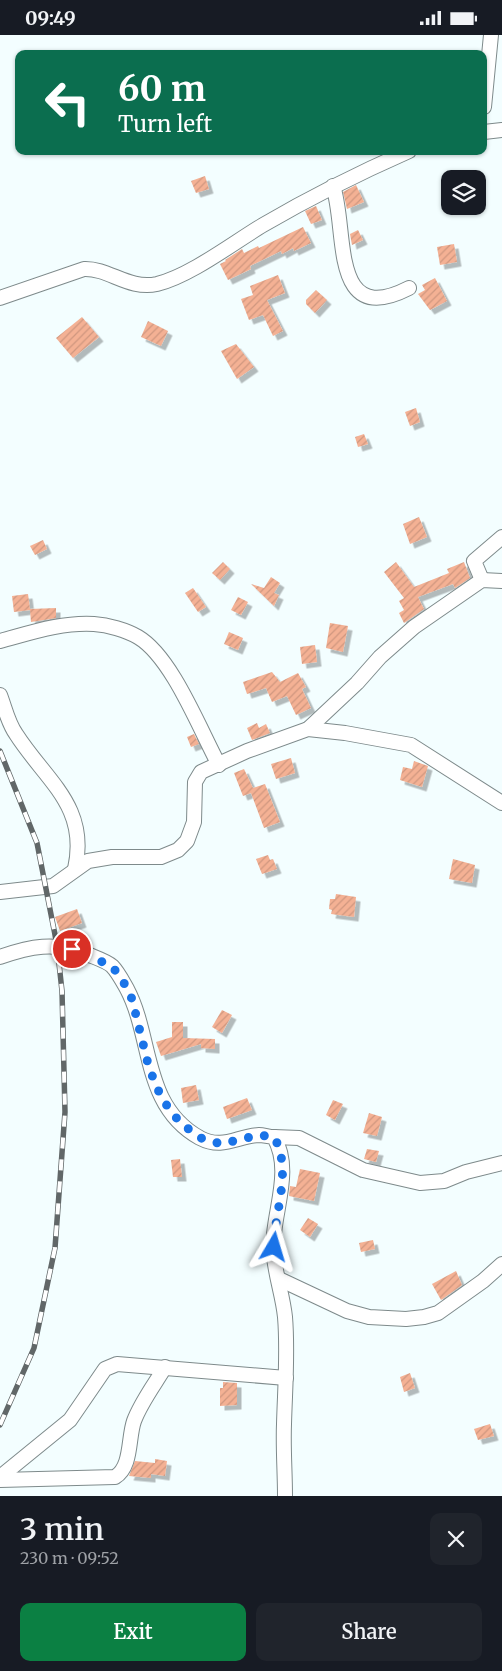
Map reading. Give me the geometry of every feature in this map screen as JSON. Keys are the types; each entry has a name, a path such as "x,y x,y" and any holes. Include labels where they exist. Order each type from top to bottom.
{"street":[{"path":"487,76 491,35"},
{"path":"487,132 502,130"},
{"path":"0,298 84,269 96,269 128,283 156,284 182,274 333,186 400,155"},
{"path":"333,186 349,277 356,290 362,296 371,298 397,294 409,288"},
{"path":"482,580 474,561 502,537"},
{"path":"0,892 53,886 75,869 94,860 112,857 154,858 178,850 187,841 194,822 195,781 201,772 247,751 308,729 380,657 414,627 482,580 502,581"},
{"path":"0,641 29,631 93,624 112,627 138,637 164,661 219,765"},
{"path":"0,695 15,733 65,799 76,827 80,844 75,869"},
{"path":"308,729 345,733 411,745 502,803"},
{"path":"0,957 22,949 57,945 93,957 112,966 132,999 149,1068 159,1092 170,1111 183,1125 201,1138 221,1144 259,1135 299,1138 363,1170 420,1183 444,1181 466,1172 502,1163"},
{"path":"274,1137 280,1148 282,1159 279,1212 274,1237 274,1257 285,1317 285,1496"},
{"path":"279,1279 348,1311 369,1317 406,1319 438,1313 483,1281 502,1264"},
{"path":"0,1478 70,1420 105,1369 117,1364 286,1379"},
{"path":"0,1478 115,1477 118,1475 125,1467 134,1420 165,1367"}],"building":[{"path":"205,176 209,189 196,193 191,181"},
{"path":"356,185 364,202 347,209 343,192"},
{"path":"316,206 322,220 311,224 305,211"},
{"path":"303,227 311,243 294,251 293,248 282,254 281,251 250,266 251,269 228,280 220,264 225,260 242,249 244,253 258,246 259,248"},
{"path":"358,230 363,240 352,245 350,234"},
{"path":"454,244 457,262 440,265 437,247"},
{"path":"278,275 285,293 267,300 283,331 273,336 263,315 249,320 241,299 253,295 250,286"},
{"path":"435,278 447,301 430,310 418,294 425,290 422,285"},
{"path":"316,290 327,300 315,313 306,304 306,300"},
{"path":"82,317 99,337 73,358 56,338"},
{"path":"148,321 168,331 161,346 141,337"},
{"path":"236,344 254,367 237,379 221,351"},
{"path":"416,408 420,422 410,426 405,412"},
{"path":"364,434 368,444 358,447 355,437"},
{"path":"419,517 427,537 410,544 403,524"},
{"path":"43,540 47,549 35,555 30,546"},
{"path":"223,562 230,569 220,580 212,573"},
{"path":"396,562 414,587 449,573 447,569 464,562 470,578 455,588 453,584 418,597 424,609 404,623 399,613 404,610 399,601 404,598 384,572"},
{"path":"271,577 280,583 274,593 279,595 274,606 251,584 264,588"},
{"path":"193,588 206,607 198,612 185,593"},
{"path":"28,594 30,609 56,608 56,618 31,622 30,610 14,612 12,596"},
{"path":"238,597 248,602 241,615 231,610"},
{"path":"330,623 348,626 343,652 326,648"},
{"path":"229,632 243,638 238,650 224,644"},
{"path":"315,645 317,662 302,664 300,647"},
{"path":"272,672 280,682 298,673 306,687 302,689 311,708 296,715 287,696 272,702 266,688 247,694 243,682"},
{"path":"257,723 259,728 266,724 270,733 252,740 247,728"},
{"path":"194,734 199,744 191,747 187,737"},
{"path":"291,758 295,773 276,779 271,764"},
{"path":"414,761 428,766 422,787 400,780 403,767 412,769"},
{"path":"244,769 253,788 265,784 280,822 264,828 251,793 243,796 234,773"},
{"path":"268,855 270,860 273,859 277,869 262,874 256,859"},
{"path":"453,859 475,865 472,883 449,879"},
{"path":"336,894 356,897 354,917 331,914 332,910 329,909 330,899 335,899"},
{"path":"77,909 82,923 60,931 55,917"},
{"path":"222,1010 232,1015 222,1033 212,1027"},
{"path":"172,1022 183,1022 183,1038 215,1039 215,1049 201,1048 201,1044 161,1056 156,1042 172,1037"},
{"path":"196,1085 199,1100 183,1103 181,1088"},
{"path":"247,1098 252,1110 227,1119 223,1107"},
{"path":"333,1100 343,1104 335,1120 326,1115"},
{"path":"369,1113 382,1117 377,1136 363,1133"},
{"path":"367,1149 379,1151 376,1162 364,1159"},
{"path":"180,1159 182,1177 173,1177 171,1160"},
{"path":"300,1169 320,1173 314,1201 289,1196 290,1186 296,1187"},
{"path":"308,1218 318,1224 310,1237 300,1230"},
{"path":"373,1240 375,1249 361,1252 359,1243"},
{"path":"456,1271 462,1285 441,1300 432,1284"},
{"path":"410,1373 415,1388 404,1392 400,1377"},
{"path":"223,1382 237,1383 237,1405 220,1406 220,1388 223,1388"},
{"path":"490,1424 494,1436 478,1440 474,1429"},
{"path":"155,1459 167,1461 165,1476 151,1474 151,1478 129,1476 135,1461 155,1463"}],"railway":[{"path":"0,751 37,843 57,945 62,991 65,1112 55,1248 34,1348 0,1425"}],"route":[{"path":"72,949 112,966 123,981 132,999 142,1032 149,1068 159,1092 170,1111 183,1125 201,1138 221,1144 259,1135 274,1137 280,1148 282,1159 279,1212 274,1247"}]}
